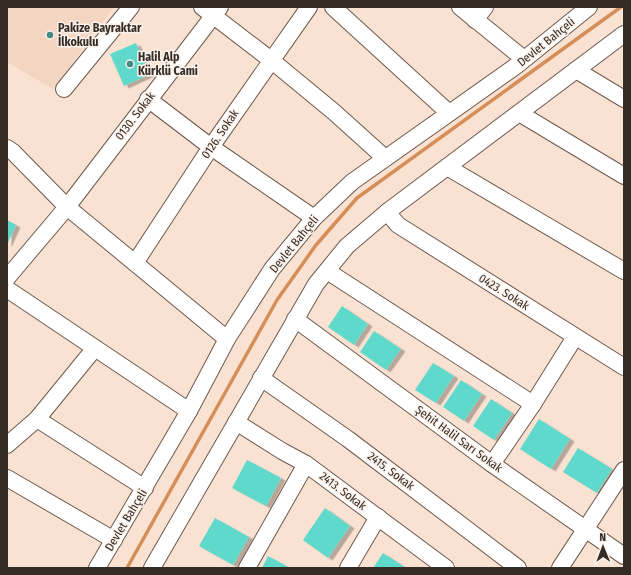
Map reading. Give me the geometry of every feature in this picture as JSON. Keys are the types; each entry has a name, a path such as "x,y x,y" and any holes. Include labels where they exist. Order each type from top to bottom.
{"street":[{"path":"64,89 131,7"},
{"name":"0126. Sokak","path":"135,263 211,147 309,7"},
{"path":"333,7 449,113"},
{"path":"460,7 524,59"},
{"path":"475,20 485,7"},
{"name":"Devlet Bahçeli","path":"97,568 189,411 227,339 272,269 314,218 352,182 524,59 589,7"},
{"path":"211,10 334,112 385,158"},
{"name":"0130. Sokak","path":"7,278 67,207 148,99 211,10"},
{"path":"152,568 316,284 347,246 387,212 624,34"},
{"path":"576,70 624,99"},
{"path":"148,99 211,147 314,218"},
{"path":"519,113 624,176"},
{"path":"7,148 13,152 67,207 227,339"},
{"path":"447,167 624,271"},
{"name":"0423. Sokak","path":"387,212 398,225 624,367"},
{"path":"327,271 533,404"},
{"path":"7,289 189,411"},
{"name":"Şehit Halil Sarı Sokak","path":"295,319 492,464 624,556"},
{"path":"492,464 533,404 575,337"},
{"path":"7,445 37,419 96,348"},
{"name":"2415. Sokak","path":"262,378 348,438 518,568"},
{"path":"37,419 145,488"},
{"name":"2413. Sokak","path":"236,422 282,451 306,464 446,568"},
{"path":"248,568 306,464"},
{"path":"560,568 624,470"},
{"path":"7,478 114,540"},
{"path":"348,568 378,518"}],"shaded area":[{"name":"Pakize Bayraktar İlkokulu","path":"7,7 114,7 53,89 7,62"}],"building":[{"name":"Halil Alp Kürklü Cami","path":"136,43 150,74 124,86 110,54"},
{"path":"7,220 16,225 7,245"},
{"path":"342,306 368,324 354,345 328,327"},
{"path":"374,331 401,349 386,370 360,352"},
{"path":"433,363 454,376 436,403 415,390"},
{"path":"461,380 482,394 464,421 443,407"},
{"path":"491,399 512,413 494,440 473,426"},
{"path":"539,419 570,439 551,469 520,449"},
{"path":"578,448 612,469 597,493 563,472"},
{"path":"247,460 281,478 266,506 232,488"},
{"path":"325,508 350,526 328,558 303,540"},
{"path":"215,518 249,537 233,565 199,546"},
{"path":"383,553 406,568 373,568"},
{"path":"268,556 290,568 262,568"}],"waterway":[{"path":"127,568 277,300 316,245 357,198 621,7"}],"place":[{"name":"Pakize Bayraktar İlkokulu","path":"50,35"},
{"name":"Halil Alp Kürklü Cami","path":"130,64"}]}
